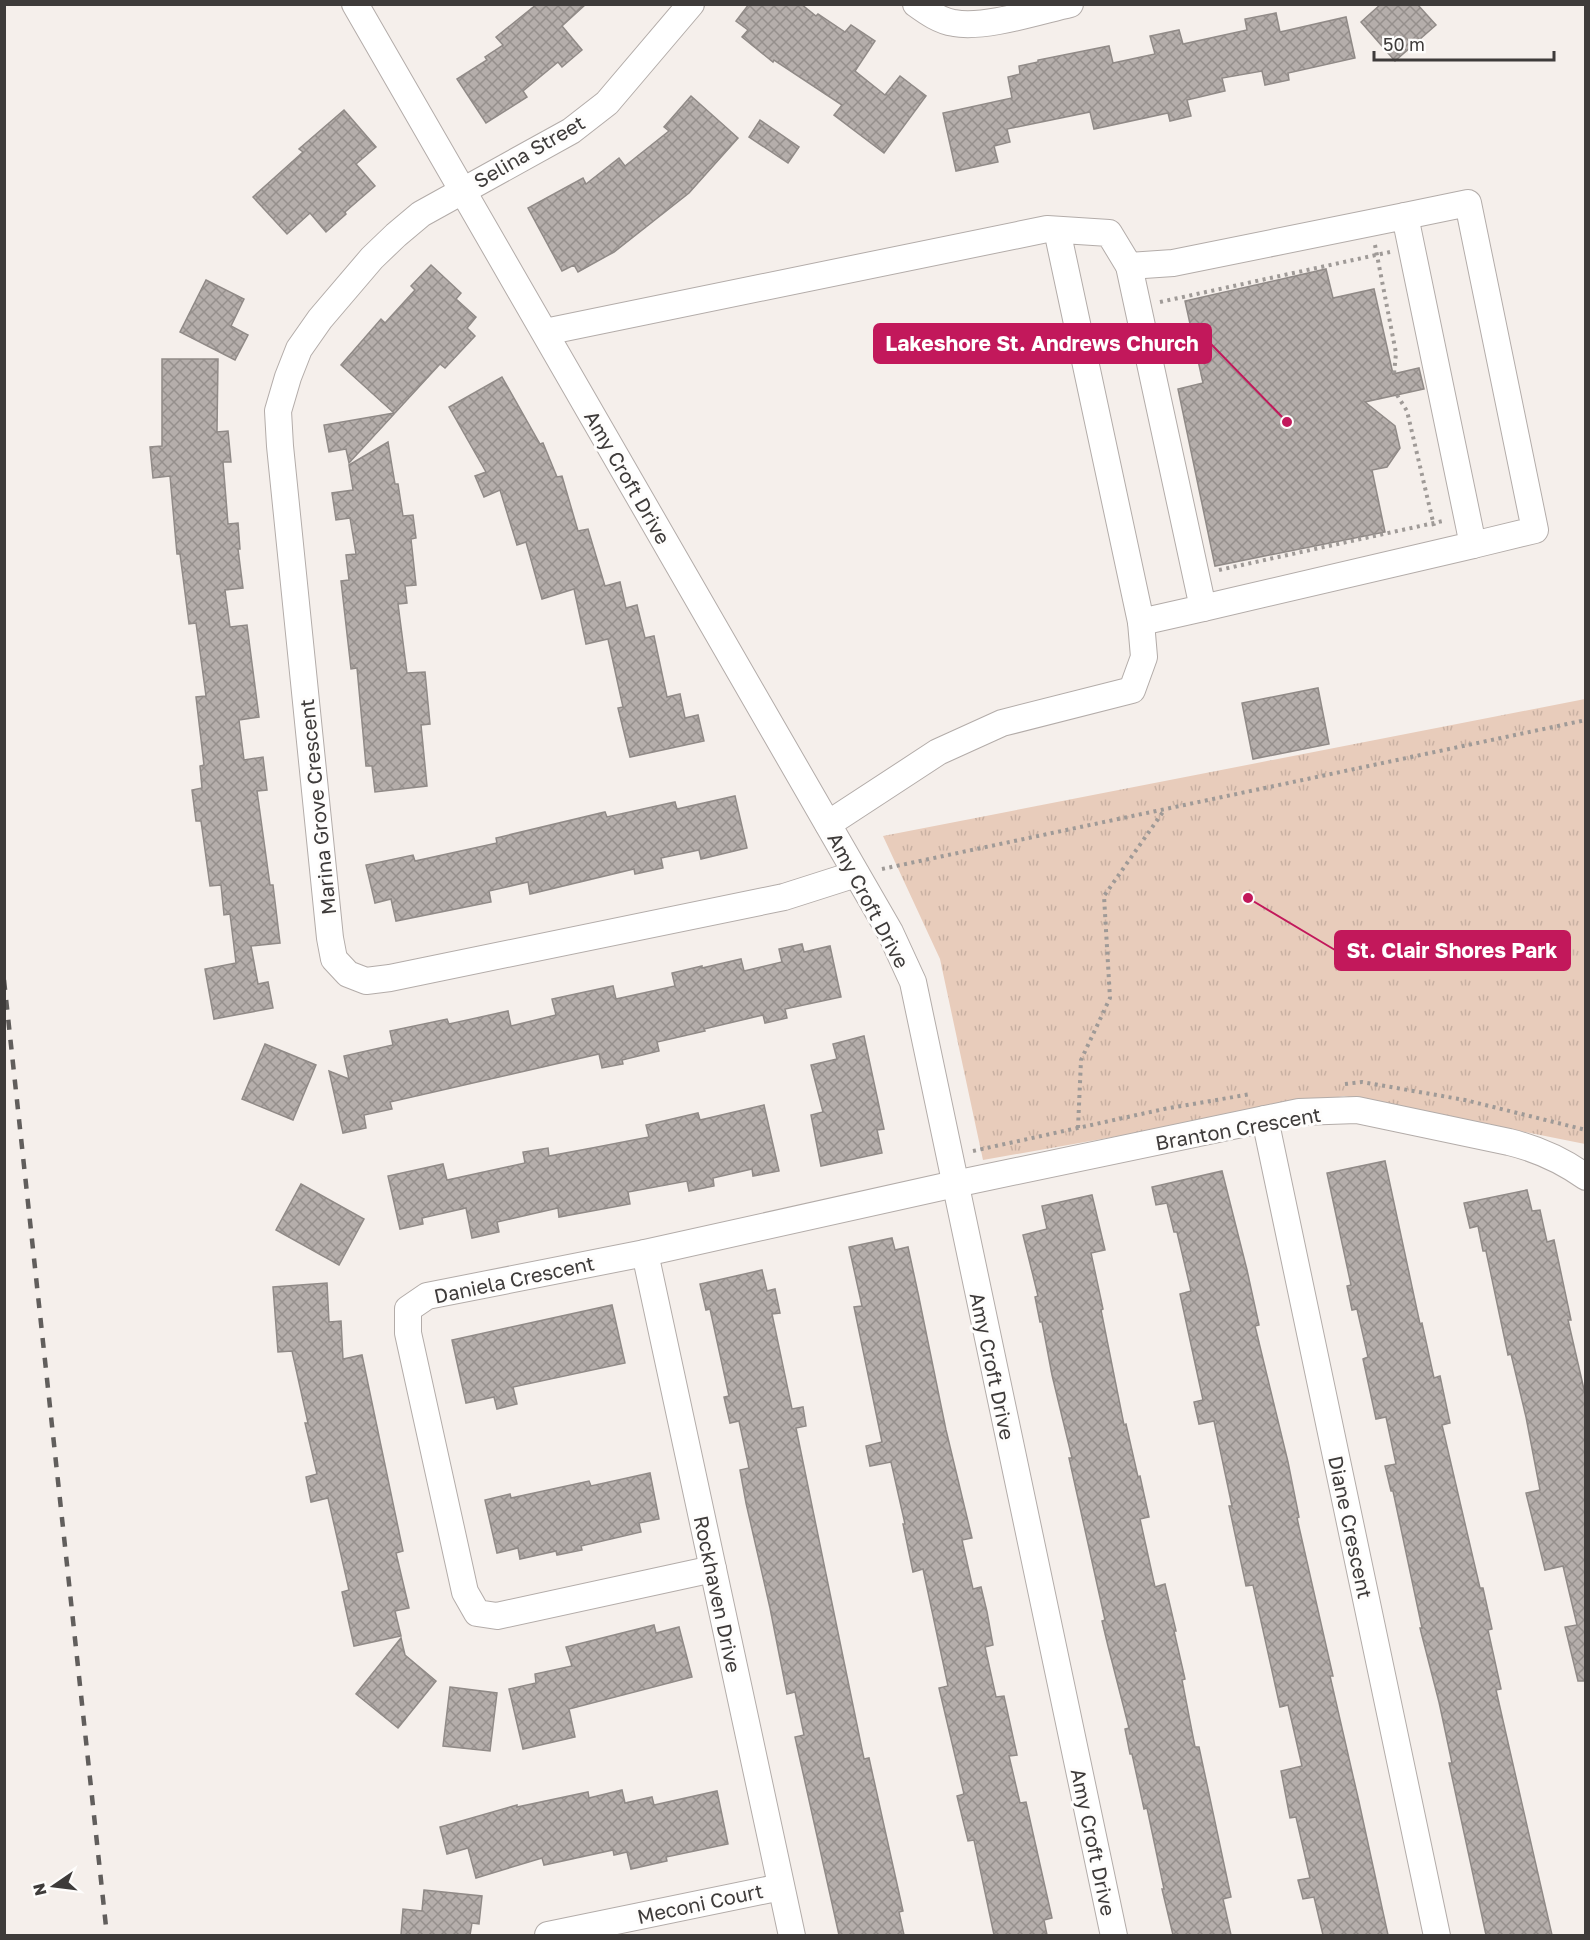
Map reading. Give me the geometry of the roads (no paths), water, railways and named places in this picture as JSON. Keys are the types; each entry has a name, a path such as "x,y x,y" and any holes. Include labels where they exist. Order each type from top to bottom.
{"street":[{"name":"Amy Croft Drive","path":"355,4 890,932 913,982 1114,1935"},
{"name":"Selina Street","path":"463,189 571,131 607,103 692,4"},
{"path":"915,4 932,15 953,23 975,24 1070,4"},
{"name":"Marina Grove Crescent","path":"463,189 421,214 396,235 372,258 320,319 299,349 288,377 279,411 280,446 334,959 348,974 366,981 390,978 784,897 856,874"},
{"path":"1130,266 1173,263 1468,203 1535,530 1142,622"},
{"path":"1405,216 1473,545"},
{"path":"545,332 1047,229 1108,233 1130,266 1203,608"},
{"path":"828,824 938,752 1002,723 1132,690 1144,657 1142,622 1057,230"},
{"name":"Branton Crescent","path":"955,1184 1299,1112 1357,1110 1527,1146 1565,1162 1586,1177"},
{"name":"Diane Crescent","path":"1265,1119 1437,1935"},
{"name":"Daniela Crescent","path":"713,1569 497,1616 477,1613 465,1593 408,1333 408,1309 427,1296 645,1252 955,1184"},
{"name":"Rockhaven Drive","path":"645,1252 792,1935"},
{"name":"Meconi Court","path":"548,1935 781,1887"}],"railway":[{"path":"4,980 107,1936"}],"place":[{"name":"Lakeshore St. Andrews Church","path":"1287,422"},
{"name":"St. Clair Shores Park","path":"1248,898"}]}
